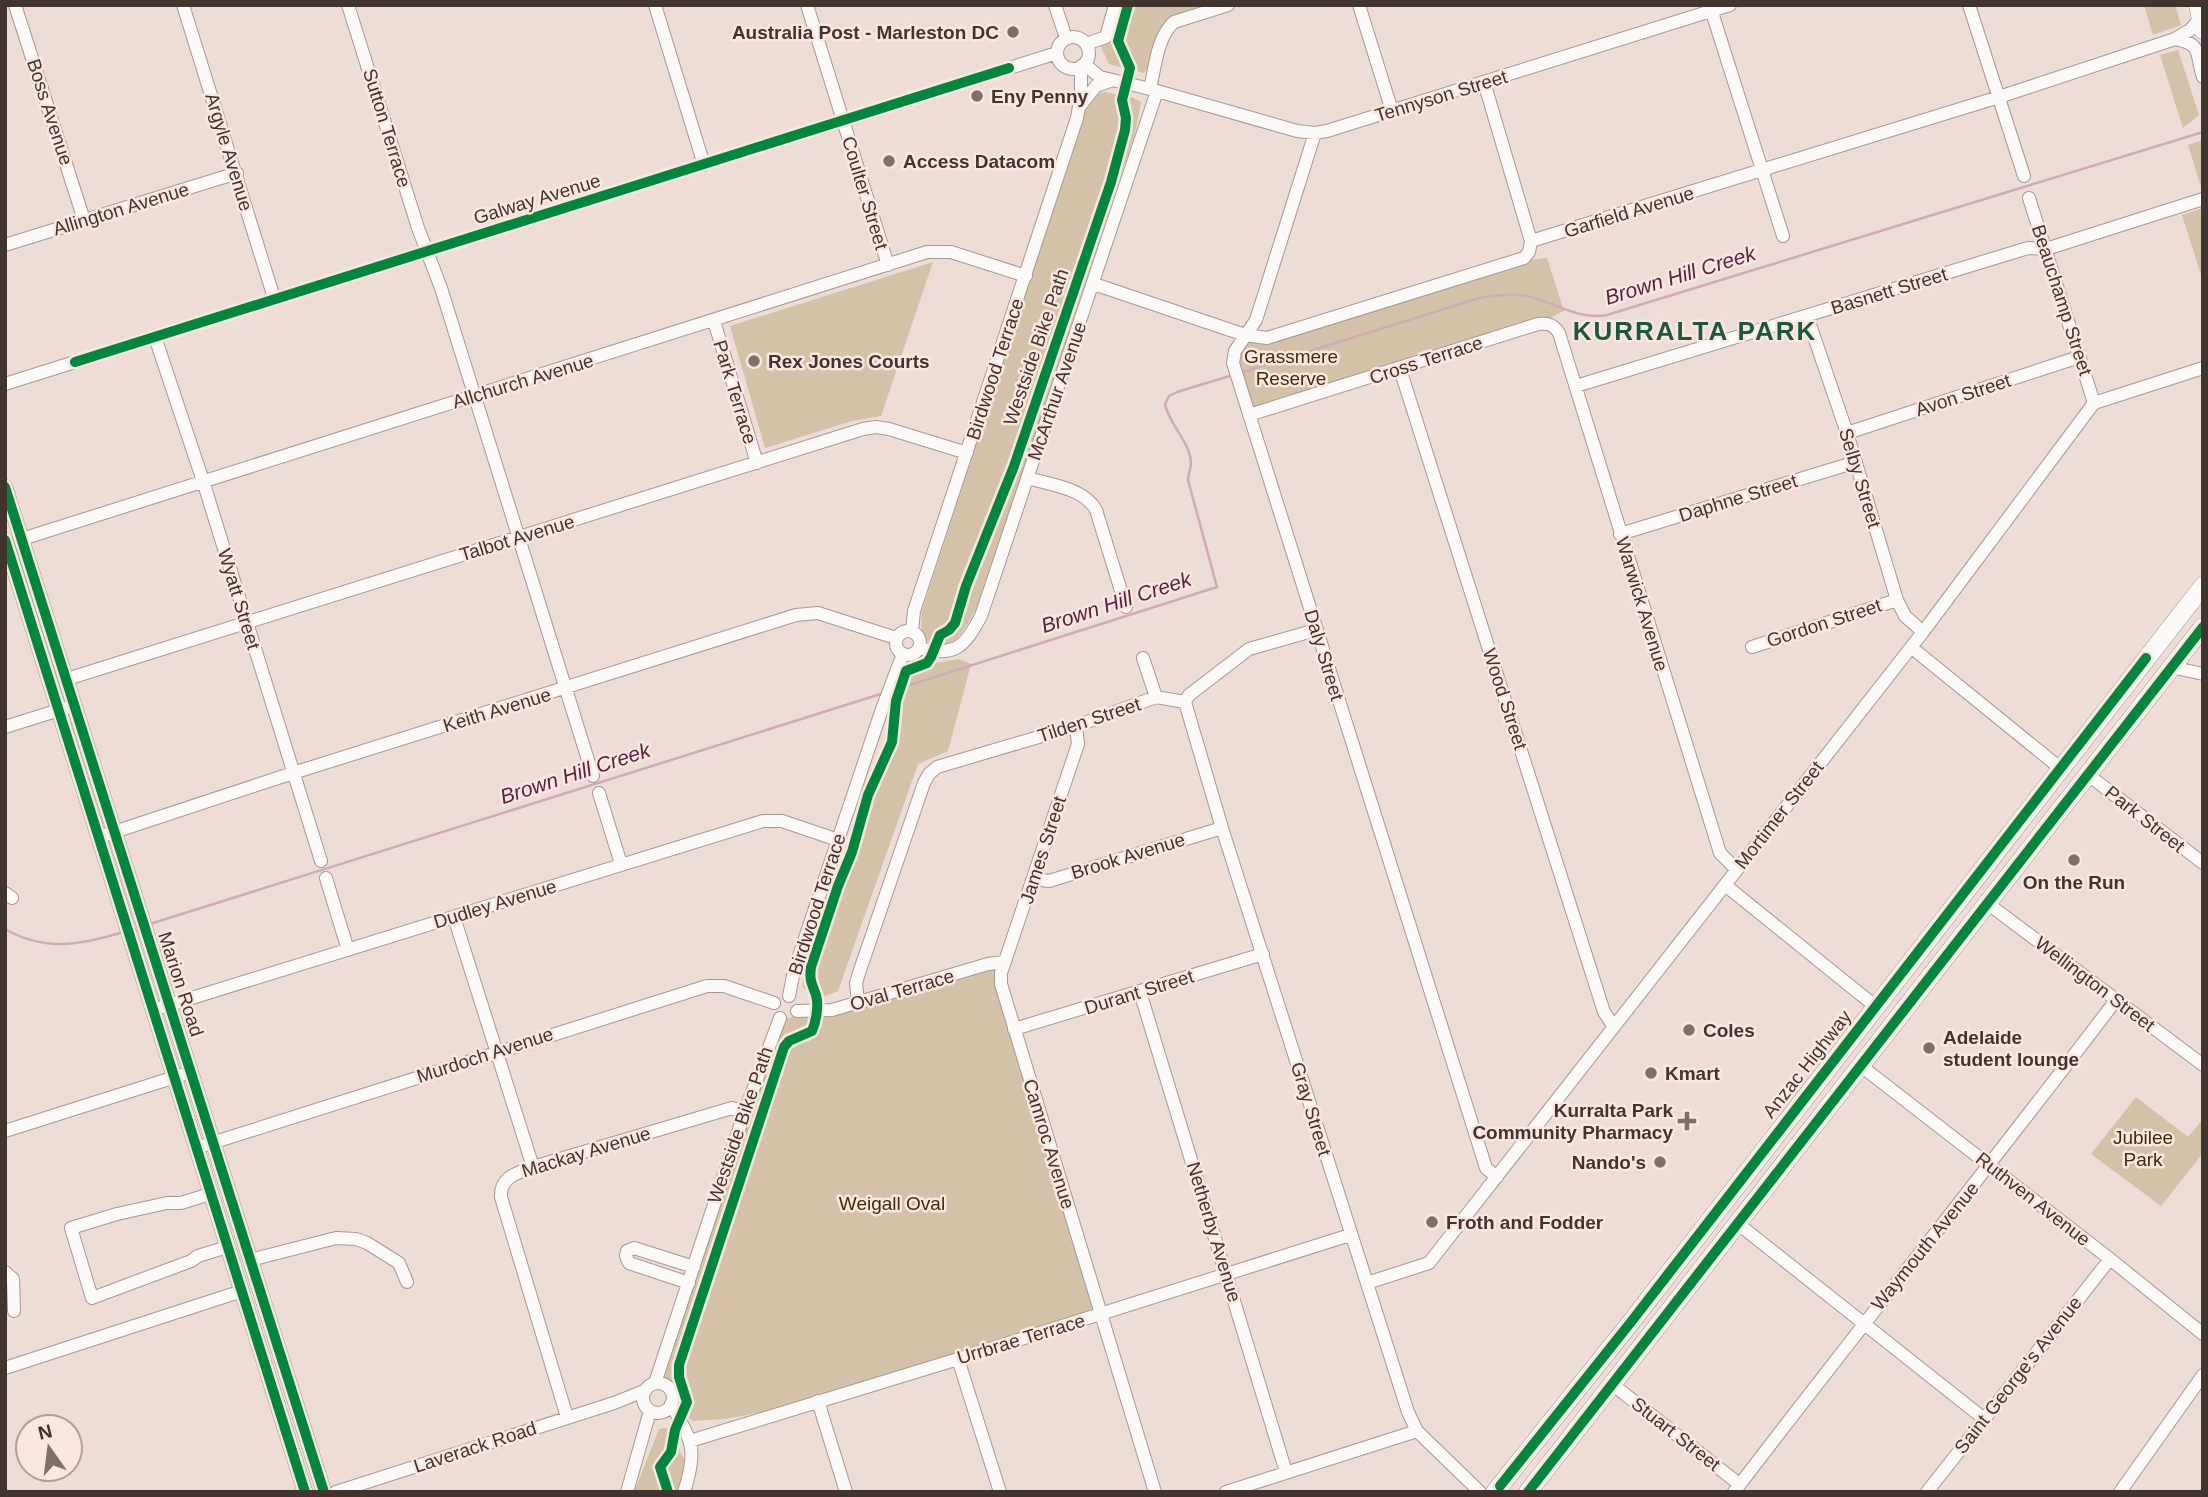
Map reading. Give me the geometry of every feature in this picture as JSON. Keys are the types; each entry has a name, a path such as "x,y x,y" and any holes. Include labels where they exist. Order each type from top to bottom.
{"highway":[{"name":"Anzac Highway","path":"1495,1492 2203,586"},
{"path":"2167,631 2196,616 2203,617"},
{"path":"1528,1492 2203,627"},
{"path":"2025,815 2026,823 2031,825 2054,816"},
{"path":"2005,840 2011,836 2020,836 2027,841 2028,848"},
{"path":"1913,958 1932,972"},
{"path":"1699,1233 1712,1233 1727,1224 1737,1223"},
{"path":"1630,1322 1650,1317 1658,1324"},
{"path":"1539,1438 1559,1452"}],"main road":[{"name":"Marion Road","path":"5,486 324,1492"},
{"name":"Marion Road","path":"5,540 10,573 58,710 305,1492"},
{"path":"244,1298 251,1304 256,1300 258,1287"}],"street":[{"name":"Boss Avenue","path":"15,5 84,220"},
{"name":"Argyle Avenue","path":"183,5 274,298"},
{"name":"Sutton Terrace","path":"348,5 475,396 593,776"},
{"path":"655,5 704,165"},
{"name":"Coulter Street","path":"807,5 888,265"},
{"path":"1055,5 1066,38"},
{"path":"1082,60 1077,38 1066,38 1061,43 1057,53 1059,60 1082,60 1106,37 1115,5"},
{"name":"McArthur Avenue","path":"920,648 942,653 958,648 973,631 981,616 1094,284 1153,90 1168,27 1174,22 1228,5"},
{"path":"1359,5 1392,111"},
{"name":"Tennyson Street","path":"1082,60 1100,77 1297,131 1315,133 1484,82 1711,8 1730,5"},
{"path":"1969,5 2024,176"},
{"path":"1711,8 1783,236"},
{"name":"Garfield Avenue","path":"1094,284 1245,335 1267,338 1513,262 1529,252 1531,241 2175,40 2190,30 2200,18"},
{"path":"2175,40 2189,42 2195,46 2203,77"},
{"name":"Galway Avenue","path":"5,384 1057,53"},
{"name":"Tennyson Street","path":"1082,60 1153,90"},
{"name":"Birdwood Terrace","path":"912,631 914,611 1026,276 1079,106 1082,60"},
{"path":"1079,106 1096,86 1112,80"},
{"path":"1484,82 1531,241"},
{"name":"Daly Street","path":"1315,133 1256,320 1235,351 1233,363 1486,1168 1497,1177"},
{"name":"Allington Avenue","path":"5,245 237,173"},
{"name":"Beauchamp Street","path":"2029,198 2094,402"},
{"name":"Basnett Street","path":"1576,386 2028,248 2046,249 2203,199"},
{"name":"Allchurch Avenue","path":"22,539 927,252 951,252 1026,276"},
{"name":"Selby Street","path":"1807,316 1847,433 1897,600 1905,616 1923,632"},
{"name":"Park Terrace","path":"714,321 757,463"},
{"name":"Cross Terrace","path":"1249,415 1538,324 1548,323 1559,332"},
{"name":"Warwick Avenue","path":"1559,332 1720,853 1736,869"},
{"name":"Wyatt Street","path":"155,337 203,481 321,862"},
{"name":"Avon Street","path":"1847,433 2079,357"},
{"path":"2094,402 2203,368"},
{"name":"Wood Street","path":"1400,369 1604,1012 1614,1027"},
{"name":"Mortimer Street","path":"1367,1283 1429,1263 1923,632 2094,402"},
{"name":"Talbot Avenue","path":"67,679 876,427 967,453"},
{"name":"Daphne Street","path":"1620,534 1856,462"},
{"path":"1028,478 1082,495 1091,501 1126,607"},
{"name":"Gordon Street","path":"1752,647 1897,600"},
{"name":"Keith Avenue","path":"97,837 806,613 818,613 896,638"},
{"path":"1185,702 1189,695 1249,649 1316,630"},
{"path":"905,631 912,631 919,636 920,648 910,655 903,654 896,646 896,638 905,631"},
{"path":"1910,647 2060,768"},
{"name":"Birdwood Terrace","path":"789,996 794,971 903,654"},
{"path":"1143,658 1156,697"},
{"path":"2171,667 2203,674"},
{"name":"Tilden Street","path":"859,1003 856,983 929,774 937,767 954,760 1076,726 1156,697 1185,702"},
{"name":"Gray Street","path":"1185,702 1222,828 1408,1412 1417,1432 1480,1492"},
{"path":"5,727 75,705"},
{"name":"James Street","path":"1003,968 1077,744 1076,726"},
{"name":"Park Street","path":"2087,774 2203,863"},
{"path":"599,793 621,864"},
{"name":"Dudley Avenue","path":"153,1010 771,820 782,821 838,840"},
{"name":"Brook Avenue","path":"1034,879 1049,881 1222,828"},
{"path":"326,877 348,950"},
{"path":"1725,885 1875,1006"},
{"name":"Wellington Street","path":"1987,903 2203,1065"},
{"path":"454,917 533,1167"},
{"name":"Durant Street","path":"1014,1029 1263,954"},
{"name":"Oval Terrace","path":"797,1011 832,1010 988,964 1003,968"},
{"name":"Camroc Avenue","path":"1003,968 1001,984 1100,1314"},
{"name":"Murdoch Avenue","path":"195,1148 714,984 774,1003"},
{"name":"Netherby Avenue","path":"1140,992 1286,1472"},
{"path":"789,996 796,1000 797,1011 791,1018 780,1018 774,1011 774,1003 780,997 789,996"},
{"name":"Waymouth Avenue","path":"1737,1488 2116,1000"},
{"path":"626,1492 642,1458 663,1358 780,1018"},
{"name":"Ruthven Avenue","path":"1861,1066 2203,1334"},
{"path":"5,1131 191,1072"},
{"name":"Mackay Avenue","path":"567,1418 500,1197 503,1182 513,1174 533,1167 732,1108 746,1111"},
{"path":"210,1194 117,1214 71,1228 92,1298 227,1247"},
{"path":"1737,1223 1983,1418"},
{"name":"Urrbrae Terrace","path":"690,1441 1350,1235"},
{"path":"250,1260 336,1238 356,1239 399,1263 407,1282"},
{"path":"689,1283 629,1263 625,1256 627,1251 634,1248 694,1267"},
{"name":"Saint George's Avenue","path":"1927,1492 2110,1259"},
{"path":"5,1272 13,1279 13,1311"},
{"path":"5,1368 244,1298"},
{"path":"1100,1314 1155,1492"},
{"path":"958,1359 1000,1492"},
{"path":"2120,1492 2203,1375"},
{"name":"Stuart Street","path":"1612,1384 1737,1488"},
{"path":"656,1400 690,1441 693,1451 692,1464 684,1492"},
{"name":"Laverack Road","path":"336,1492 614,1403 656,1400"},
{"path":"818,1401 846,1492"},
{"path":"1226,1492 1417,1432"}],"green space":[{"path":"1121,5 1203,5 1204,8 1170,18 1163,26 1144,73 1109,64 1100,45 1112,33"},
{"path":"2144,5 2175,5 2181,25 2153,35"},
{"path":"2178,50 2199,115 2183,128 2160,55"},
{"path":"1104,92 1132,97 1141,102 1135,133 978,605 954,640 945,645 933,644 923,633 922,611 1089,96"},
{"path":"2203,140 2203,189 2202,190 2188,145"},
{"path":"2203,208 2203,281 2182,215"},
{"name":"Grassmere Reserve","path":"1547,258 1564,311 1538,324 1249,415 1233,358 1245,335 1267,338 1513,262"},
{"path":"933,262 881,416 852,421 765,448 730,326"},
{"path":"959,659 971,664 948,751 918,764 838,991 815,1000 803,987 802,966 909,675 934,663"},
{"name":"Weigall Oval","path":"996,963 1100,1314 818,1401 726,1419 693,1421 671,1404 672,1395 665,1385 663,1358 780,1018 791,1018 797,1011 832,1010"},
{"name":"Jubilee Park","path":"2136,1097 2188,1137 2203,1119 2203,1153 2161,1206 2091,1154"},
{"path":"668,1428 686,1463 678,1492 634,1492 659,1429"}],"waterway":[{"name":"Brown Hill Creek","path":"1240,373 1485,297 1528,296 1576,313 1607,315 2203,132"},
{"name":"Brown Hill Creek","path":"894,690 1217,587 1188,480 1190,455 1165,404 1169,396 1177,392 1233,375"},
{"name":"Brown Hill Creek","path":"150,924 884,693"},
{"name":"Brown Hill Creek","path":"5,929 34,941 63,944 123,932"}],"cycle path":[{"name":"Westside Bike Path","path":"668,1492 660,1467 671,1452 675,1430 687,1402 679,1377 679,1365 784,1047 789,1041 812,1031 817,1004 811,967 852,852 868,795 892,742 896,701 906,671 927,663 940,635 955,623 966,586 1014,466 1111,182 1125,130 1126,118 1122,100 1130,68 1118,41 1128,5"},
{"path":"75,362 1009,68"},
{"path":"5,487 324,1492"},
{"path":"5,540 305,1492"},
{"path":"1528,1492 2203,627"},
{"path":"1500,1486 1631,1322 2146,658"}],"place":[{"name":"Australia Post - Marleston DC","path":"1013,32"},
{"name":"Eny Penny","path":"977,96"},
{"name":"Access Datacom","path":"889,161"},
{"name":"Rex Jones Courts","path":"754,361"},
{"name":"On the Run","path":"2074,860"},
{"name":"Coles","path":"1689,1030"},
{"name":"Adelaide student lounge","path":"1929,1048"},
{"name":"Kmart","path":"1651,1073"},
{"name":"Kurralta Park Community Pharmacy","path":"1687,1121"},
{"name":"Nando's","path":"1660,1162"},
{"name":"Froth and Fodder","path":"1432,1222"}],"district":[{"name":"KURRALTA PARK","path":"1695,331"}]}
